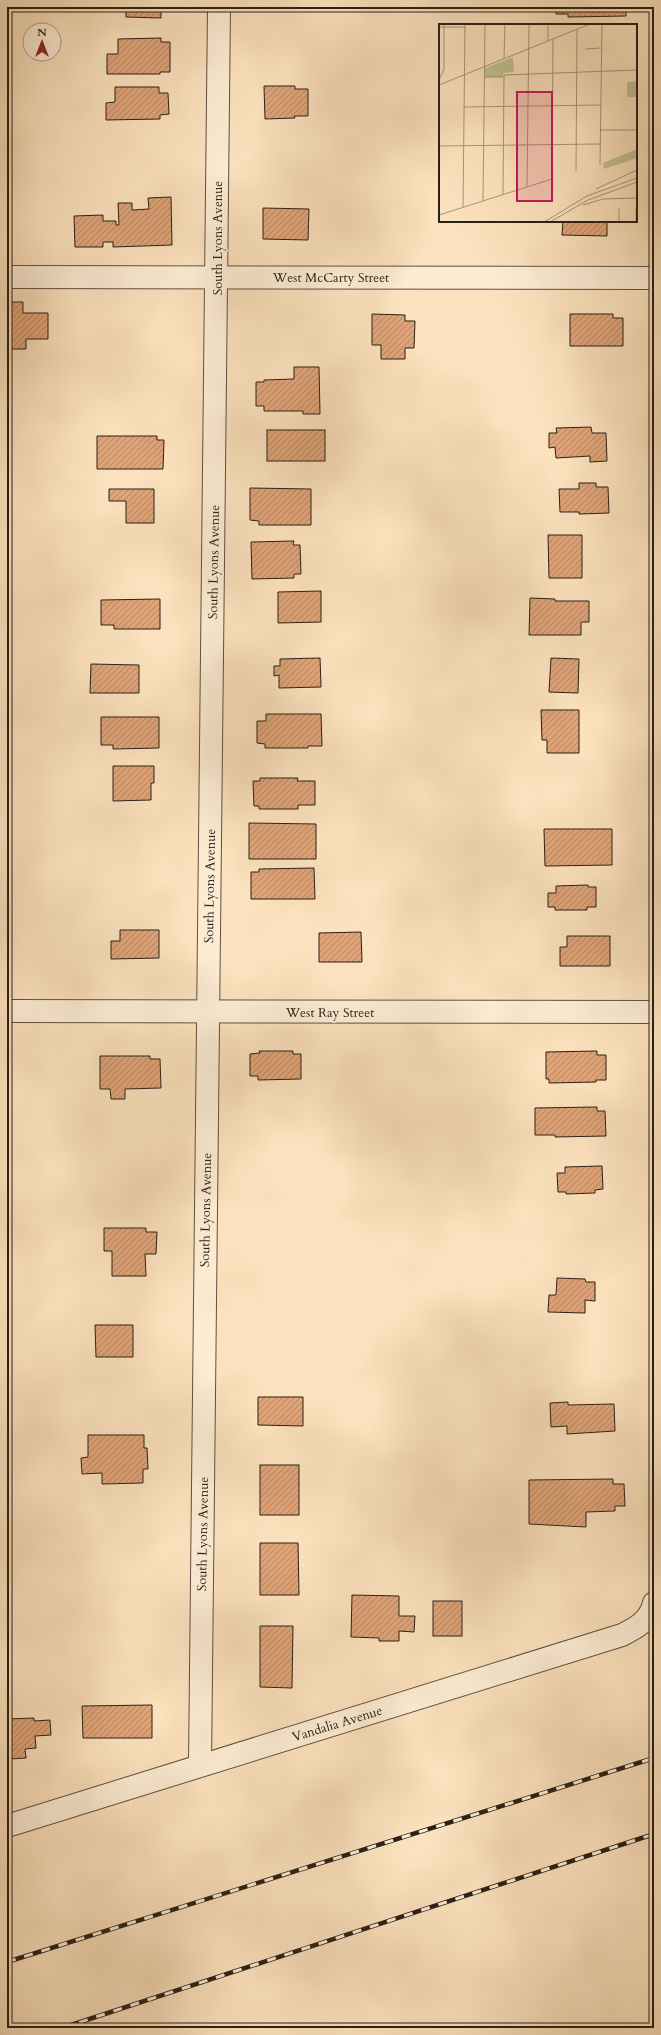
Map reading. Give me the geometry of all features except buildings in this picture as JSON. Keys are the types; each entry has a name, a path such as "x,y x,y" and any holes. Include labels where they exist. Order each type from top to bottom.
{"street":[{"name":"South Lyons Avenue","path":"200,1765 219,7"},
{"name":"West McCarty Street","path":"7,277 654,278"},
{"name":"West Ray Street","path":"7,1011 654,1012"},
{"name":"Vandalia Avenue","path":"7,1826 622,1635 645,1621 652,1613 654,1603"}],"railway":[{"path":"7,1962 654,1758"},
{"path":"62,2028 654,1834"}]}
